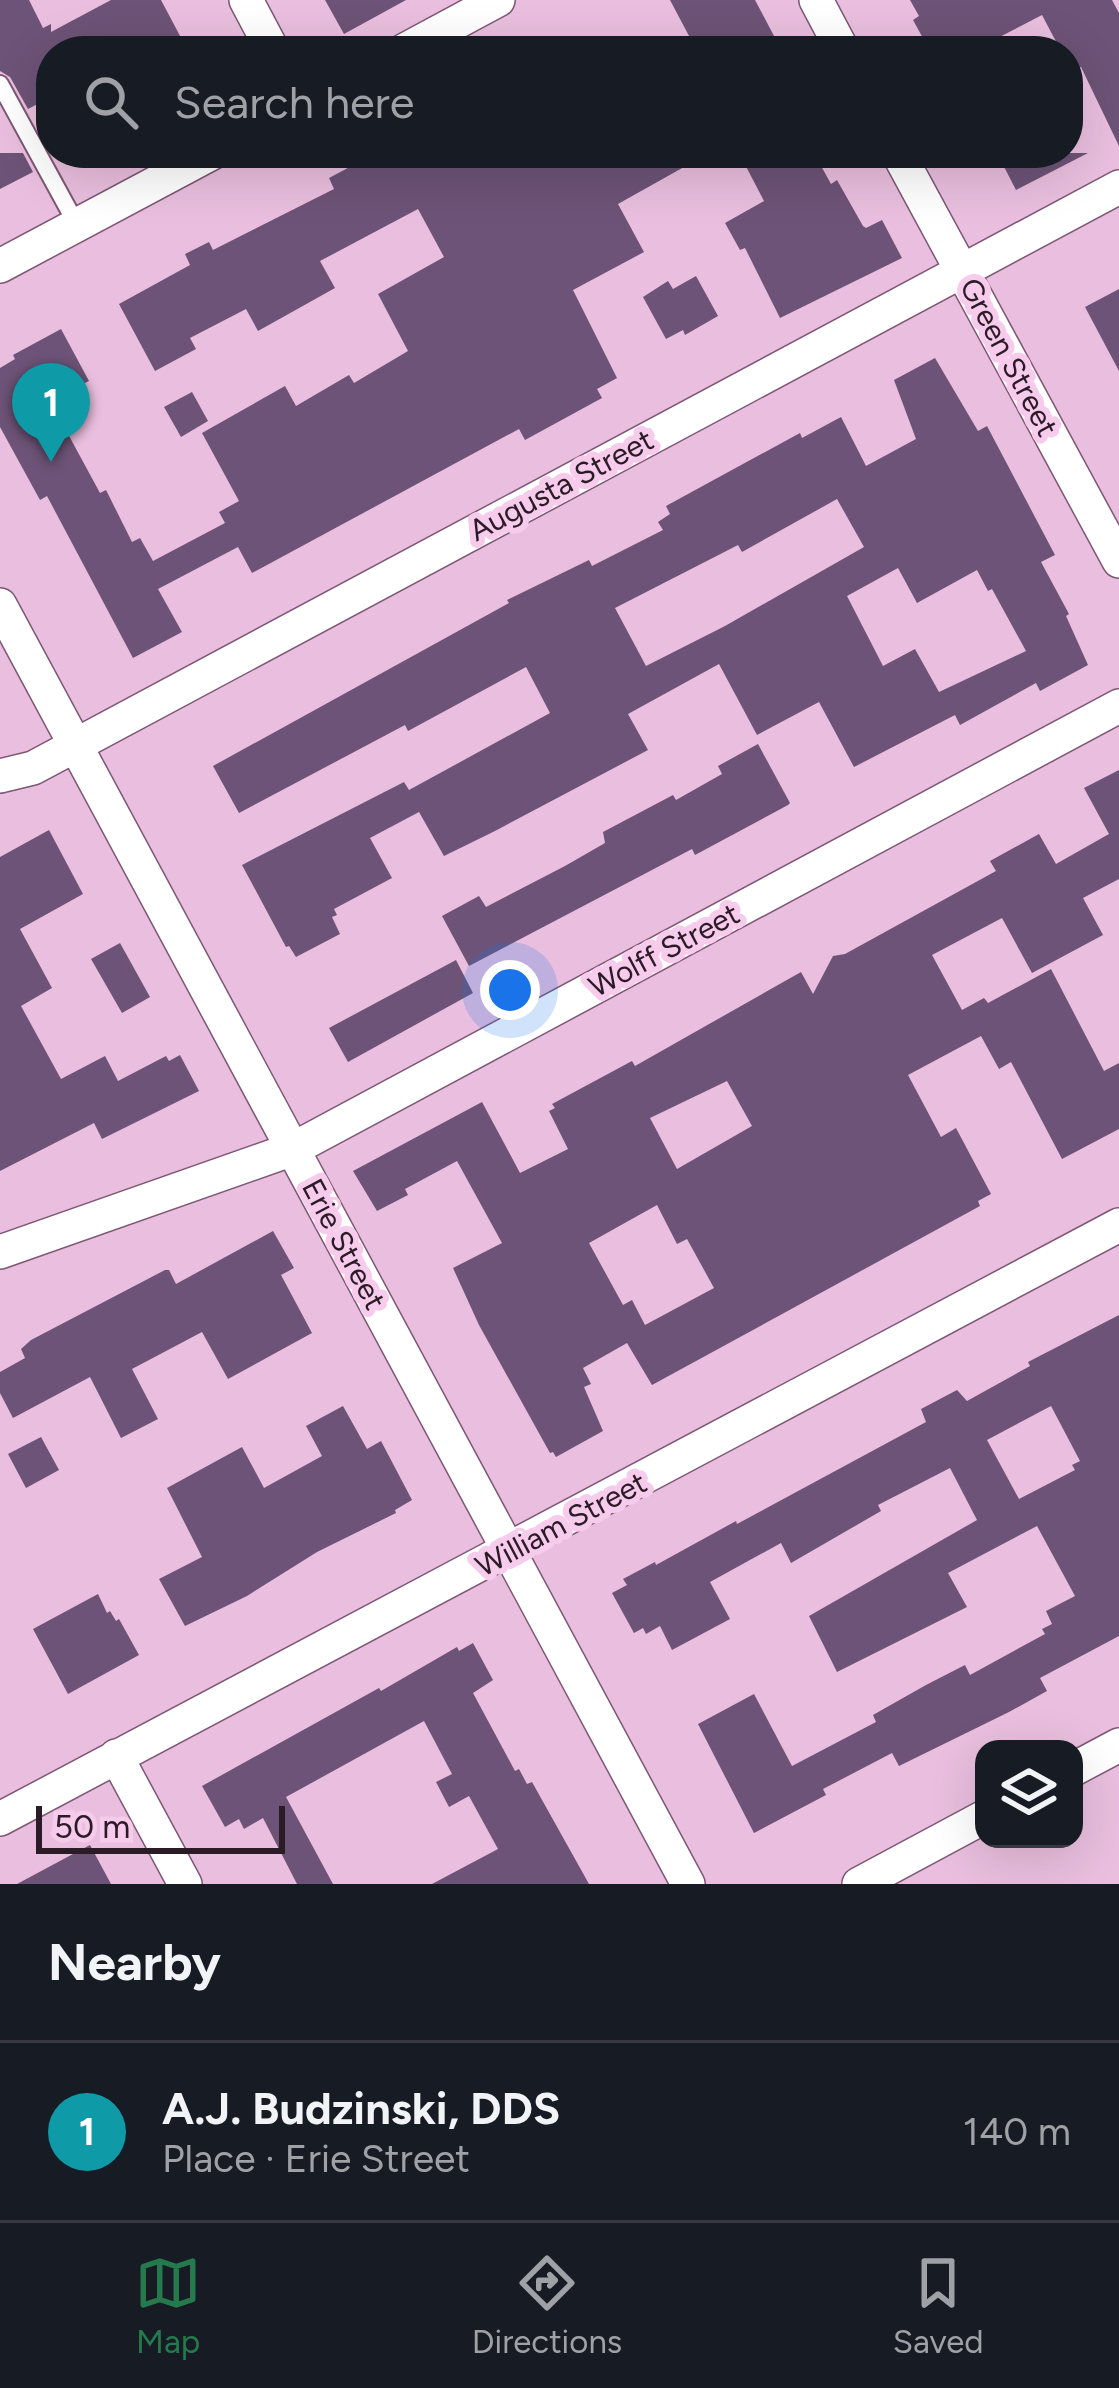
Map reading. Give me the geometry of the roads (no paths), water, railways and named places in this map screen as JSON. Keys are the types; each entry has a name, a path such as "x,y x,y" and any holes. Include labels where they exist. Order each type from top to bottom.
{"street":[{"path":"246,0 265,36"},
{"path":"431,36 498,0"},
{"path":"816,0 835,36"},
{"path":"0,266 184,168"},
{"name":"Green Street","path":"906,168 1119,561"},
{"name":"Augusta Street","path":"0,776 33,768 1119,187"},
{"name":"Erie Street","path":"0,604 688,1884"},
{"name":"Wolff Street","path":"0,1252 293,1149 1119,706"},
{"name":"William Street","path":"0,1819 1119,1225"},
{"path":"1083,1764 1119,1745"},
{"path":"116,1756 185,1884"},
{"path":"859,1884 975,1822"}],"lane":[{"path":"0,84 36,150"},
{"path":"46,168 77,225"}],"place":[{"name":"A.J. Budzinski, DDS","path":"51,462"}]}
